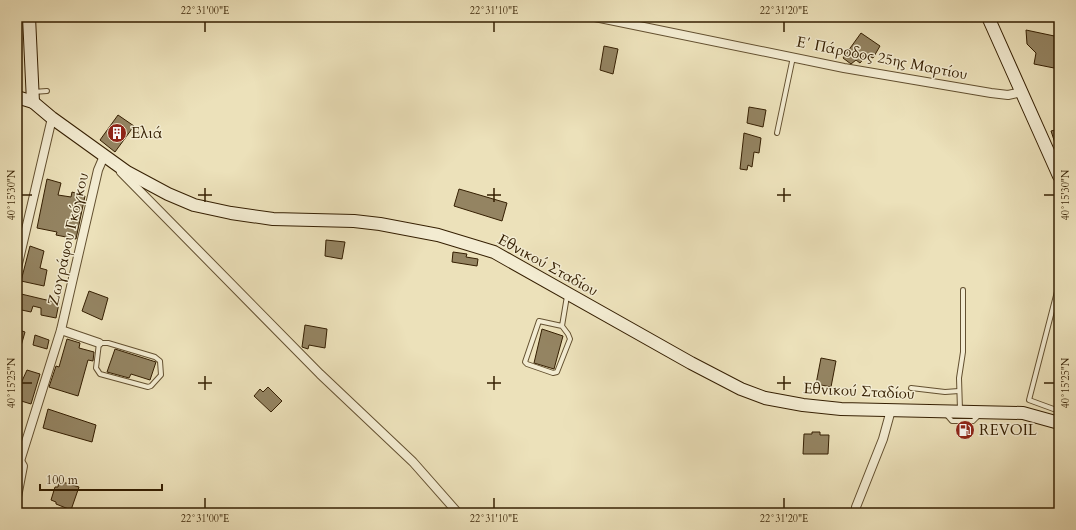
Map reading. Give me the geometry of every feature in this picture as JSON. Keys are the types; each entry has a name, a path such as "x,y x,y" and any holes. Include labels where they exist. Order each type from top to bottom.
{"street":[{"path":"17,97 33,97 29,17"},
{"name":"Ε΄ Πάροδος 25ης Μαρτίου","path":"595,17 679,35 793,56 844,68 991,93 1008,95 1022,92"},
{"path":"988,17 1059,176"},
{"name":"Εθνικού Σταδίου","path":"33,97 52,118 85,137 106,158 127,172 168,194 194,205 273,219 354,221 380,224 438,235 474,245 514,263 691,363 741,389 759,395 803,405 892,410 1023,413 1059,423"},
{"path":"17,268 52,118"},
{"path":"106,158 320,374 412,462 458,513"},
{"name":"Ζωγράφου Γκόγκου","path":"17,497 23,466 19,460 61,330 98,170 106,158"},
{"path":"61,330 99,342"},
{"path":"859,513 856,512 856,507 883,439 892,410"}],"lane":[{"path":"777,132 793,56"},
{"path":"33,97 47,91"},
{"path":"1059,284 1029,400 1059,411"},
{"path":"960,411 959,391 963,352 963,290"},
{"path":"562,326 541,320 537,323 526,362 527,364 552,374 557,372 570,339 562,326 567,293"},
{"path":"99,342 108,343 155,357 160,361 161,375 151,386 148,387 100,374 96,368 99,342"},
{"path":"912,388 945,392 959,391"},
{"path":"942,410 952,421 973,421 978,416"}],"building":[{"path":"1026,30 1059,37 1059,69 1034,64 1036,53 1027,44"},
{"path":"861,33 880,46 873,58 867,55 860,63 856,60 851,64 843,58"},
{"path":"604,46 618,49 613,74 600,70"},
{"path":"749,107 766,110 763,127 747,123"},
{"name":"Ελιά","path":"118,115 134,126 115,152 100,140"},
{"path":"1059,129 1059,152 1058,152 1051,131"},
{"path":"744,133 761,138 759,153 754,152 752,167 748,165 747,170 740,169"},
{"path":"47,179 61,183 58,195 71,197 72,192 85,196 76,239 56,235 57,232 37,228"},
{"path":"459,189 507,203 502,221 454,206"},
{"path":"326,240 345,242 342,259 325,256"},
{"path":"30,246 44,251 40,268 47,270 44,286 21,281"},
{"path":"453,252 467,254 466,257 478,259 477,266 452,262"},
{"path":"89,291 108,298 102,320 82,311"},
{"path":"17,293 59,303 56,318 41,315 41,308 33,306 31,312 17,309"},
{"path":"305,325 327,329 325,348 309,345 308,349 302,347"},
{"path":"17,329 25,332 19,353 17,353"},
{"path":"542,329 563,336 554,369 534,363"},
{"path":"35,335 49,340 47,349 33,345"},
{"path":"67,339 80,343 79,348 94,352 93,361 88,360 78,396 49,387 56,366 59,367"},
{"path":"115,349 156,362 150,380 131,374 129,378 107,372"},
{"path":"821,358 836,361 831,387 816,384"},
{"path":"27,370 40,374 31,404 18,400 19,396 17,395"},
{"path":"268,387 282,401 271,412 254,396 260,389 263,392"},
{"path":"48,409 96,425 92,442 43,428"},
{"path":"812,432 820,432 820,435 829,435 828,454 803,454 804,434 812,434"},
{"path":"59,481 79,487 71,510 56,504 56,502 51,500 55,487 58,487"}],"place":[{"name":"Ελιά","path":"117,133"},
{"name":"REVOIL","path":"965,430"}]}
